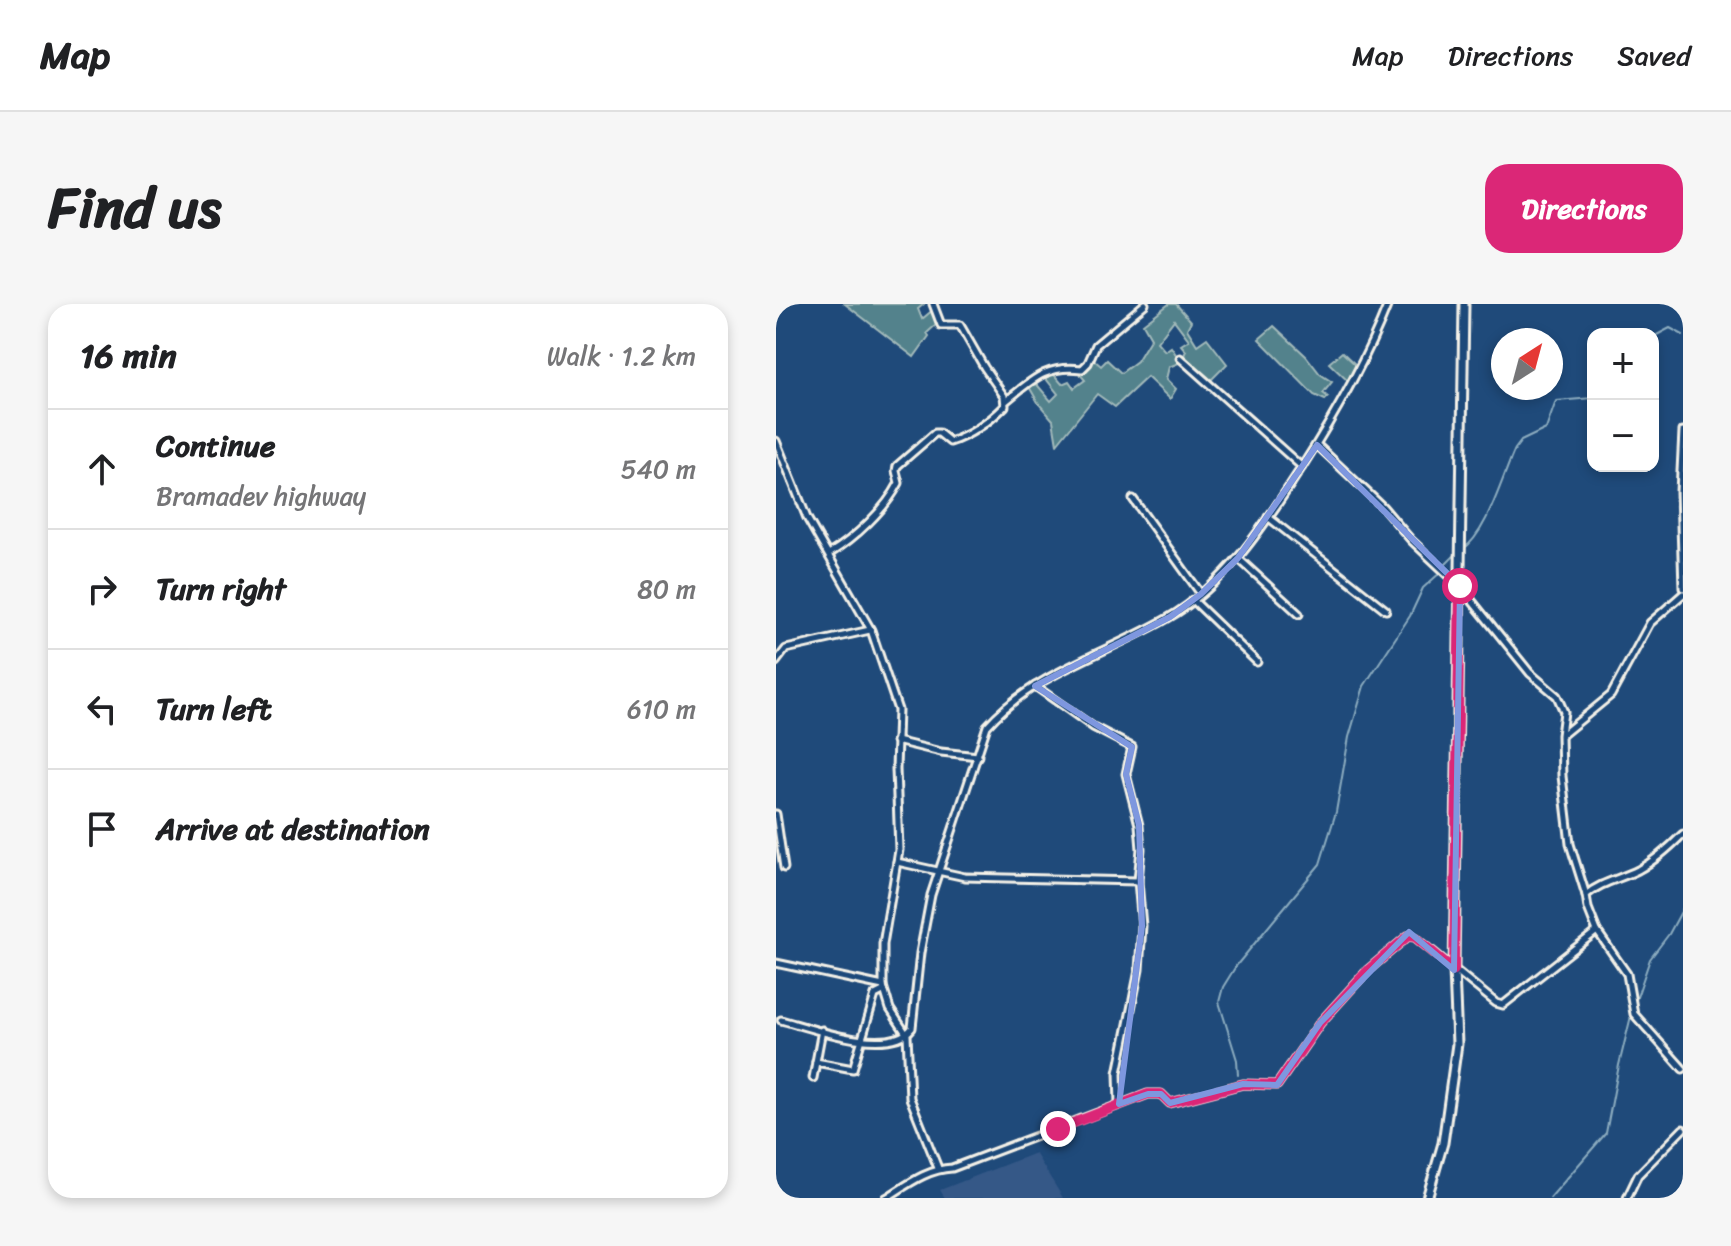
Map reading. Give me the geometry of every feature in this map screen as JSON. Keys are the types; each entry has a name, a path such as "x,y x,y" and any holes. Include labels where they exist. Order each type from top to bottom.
{"street":[{"path":"933,304 941,325 960,325 1006,401"},
{"path":"829,554 859,531 894,492 899,483 896,471 901,462 935,433 950,442 994,418 1006,401 1048,369 1082,369 1096,345 1145,304"},
{"path":"781,1020 860,1041 907,1035 912,1028 920,953 937,873 987,726 1006,705 1035,686 1170,617 1201,594 1238,558 1317,445 1377,334 1388,304"},
{"path":"1427,1198 1443,1143 1457,1044 1454,970 1464,304"},
{"path":"1180,358 1302,467"},
{"path":"1683,431 1680,492 1683,588"},
{"path":"776,441 807,518 871,630 898,710 897,862 882,954 883,989 890,1009 907,1035 910,1098 938,1168"},
{"path":"1317,445 1460,586 1530,673 1557,696 1564,712 1562,776 1570,844 1588,908 1597,931 1627,974 1634,1014 1683,1069"},
{"path":"1133,499 1201,594"},
{"path":"1268,517 1386,610"},
{"path":"1238,558 1299,614"},
{"path":"1561,735 1611,695 1650,623 1683,594"},
{"path":"1193,600 1257,662"},
{"path":"776,662 786,649 871,630"},
{"path":"1035,686 1093,727 1132,747 1126,774 1139,825 1141,849 1138,881 1142,926 1140,957 1118,1073 1119,1104"},
{"path":"896,741 941,752 978,756"},
{"path":"776,814 784,868"},
{"path":"1586,895 1660,857 1683,834"},
{"path":"897,862 937,873 984,878 1138,881"},
{"path":"886,1198 938,1168 952,1168 1148,1094 1161,1094 1170,1103 1243,1084 1277,1085 1320,1023 1368,970 1408,936 1415,937 1496,1003 1503,1005 1597,931"},
{"path":"776,963 883,989"},
{"path":"816,1062 853,1069 875,995 883,989"},
{"path":"813,1078 822,1030"},
{"path":"1627,1198 1638,1175 1683,1129"}],"highlighted area":[{"path":"1317,445 1460,586 1454,970 1409,932 1320,1023 1277,1085 1243,1084 1170,1103 1161,1094 1148,1094 1119,1104 1142,926 1139,825 1126,774 1132,747 1035,686 1170,617 1201,594 1238,558"}],"shaded area":[{"path":"1035,1153 1063,1198 945,1198 940,1190"}],"green space":[{"path":"845,304 924,304 918,309 922,319 934,309 938,323 927,333 929,336 914,357"},
{"path":"1169,304 1176,304 1191,321 1187,329 1197,345 1207,338 1227,364 1208,383 1183,357 1186,351 1181,345 1189,340 1174,320 1157,342 1165,351 1171,347 1181,362 1169,367 1166,379 1176,389 1170,399 1147,377 1115,407 1097,394 1057,444 1053,420 1028,385 1034,381 1051,401 1058,394 1043,375 1051,371 1062,384 1069,381 1074,388 1085,380 1078,372 1093,359 1101,366 1107,360 1121,373 1137,361 1151,338 1143,324"},
{"path":"1274,326 1320,374 1332,382 1323,393 1328,397 1325,400 1314,395 1259,339"},
{"path":"1342,352 1357,366 1350,383 1329,363"}],"waterway":[{"path":"1659,334 1670,328 1683,335"},
{"path":"1462,550 1479,531 1521,441 1546,429 1556,401 1587,398"},
{"path":"1444,566 1456,554"},
{"path":"1238,1075 1237,1060 1219,1002 1223,987 1236,966 1320,864 1336,812 1349,737 1364,686 1410,616 1423,588 1441,572"},
{"path":"1634,1006 1650,959 1683,908"},
{"path":"1550,1198 1606,1133 1631,1016"}],"route":[{"path":"1058,1129 1148,1094 1161,1094 1170,1103 1243,1084 1277,1085 1320,1023 1368,970 1408,936 1415,937 1454,970 1460,586"}]}
